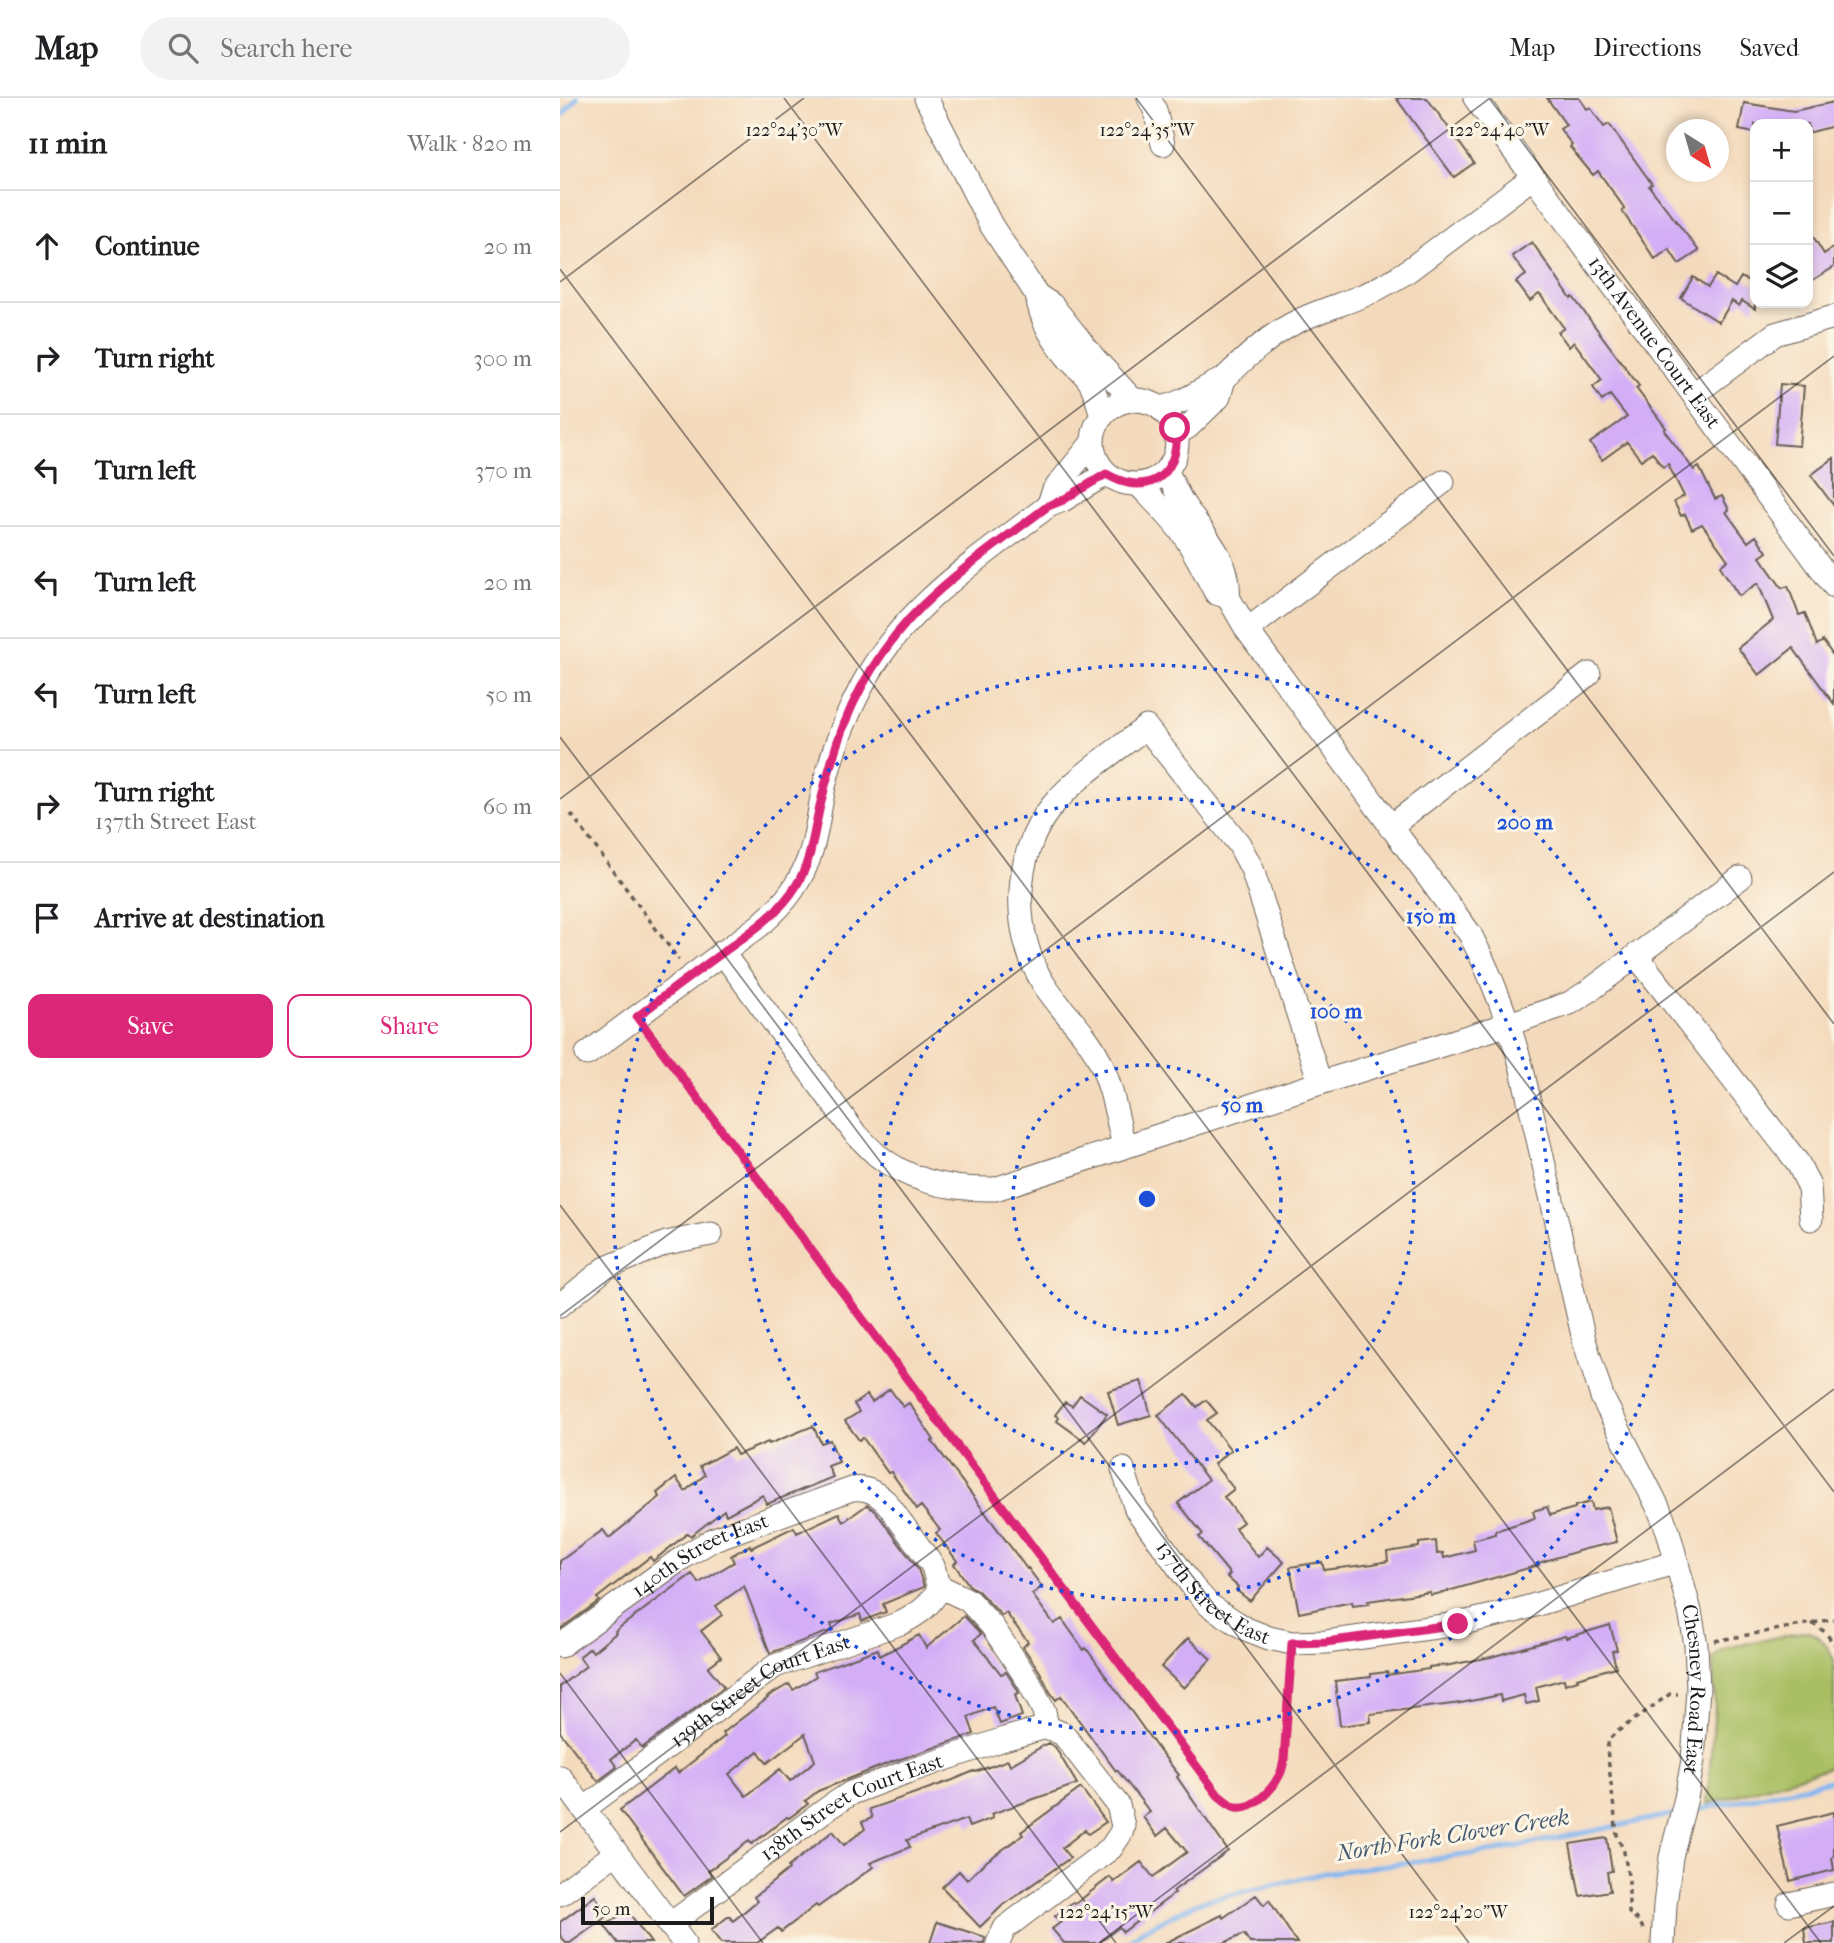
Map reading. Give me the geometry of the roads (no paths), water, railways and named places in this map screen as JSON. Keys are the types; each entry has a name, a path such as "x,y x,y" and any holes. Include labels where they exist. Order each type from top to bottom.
{"street":[{"path":"926,98 991,225 1037,295 1052,305 1094,358 1132,399"},
{"path":"1149,98 1155,110 1163,144"},
{"name":"13th Avenue Court East","path":"1475,98 1832,579"},
{"path":"1161,408 1176,405 1224,379 1262,344 1303,318 1383,286 1533,177"},
{"path":"1037,295 1040,314 1046,326 1088,379 1101,416"},
{"path":"1694,394 1775,334 1834,317"},
{"path":"1176,434 1188,427 1219,397 1224,379"},
{"path":"1048,506 1054,490 1092,443 1101,416 1118,402 1132,399 1161,408 1169,416 1178,442 1175,455 1166,470 1159,477 1138,484 1106,474 1098,464 1092,443"},
{"path":"1138,484 1184,535 1216,593 1228,597 1229,585 1215,549 1184,505 1166,470"},
{"path":"587,1054 779,909 805,869 813,847 827,775 842,729 864,682 894,638 924,604 1048,506 1106,474"},
{"path":"1247,630 1443,482"},
{"name":"Chesney Road East","path":"1228,597 1247,630 1470,934 1485,963 1509,1024 1592,1369 1613,1421 1668,1531 1690,1611 1696,1645 1698,1695 1693,1760 1671,1857 1665,1905 1654,1941"},
{"path":"1390,827 1589,674"},
{"path":"1124,1146 1101,1062 1089,1041 1043,984 1034,964 1022,921 1021,899 1029,848 1051,807 1071,787 1146,727 1239,845 1252,869 1320,1083"},
{"path":"722,952 854,1132 877,1155 895,1168 919,1179 972,1190 995,1189 1570,1003 1589,992 1740,878"},
{"path":"1636,956 1798,1163 1809,1186 1811,1219"},
{"path":"560,1305 606,1268 666,1243 711,1234"},
{"name":"137th Street East","path":"1123,1469 1136,1509 1209,1605 1246,1629 1269,1639 1292,1643 1326,1642 1458,1624 1515,1611 1676,1562"},
{"name":"140th Street East","path":"560,1646 682,1558 715,1539 852,1489 871,1491 887,1503 933,1566 941,1587"},
{"path":"941,1587 968,1600 992,1626 1028,1679 1050,1729 1063,1734 1108,1790 1118,1805 1123,1826 1111,1848 1005,1928 998,1943"},
{"name":"139th Street Court East","path":"584,1809 775,1667 915,1616 926,1608 941,1587"},
{"name":"138th Street Court East","path":"669,1925 851,1793 1004,1739 1050,1729"},
{"path":"560,1777 684,1943"},
{"path":"560,1894 616,1853"},
{"path":"1789,1905 1834,1894"}],"waterway":[{"path":"560,118 577,98"},
{"name":"North Fork Clover Creek","path":"1688,1812 1834,1780"},
{"name":"North Fork Clover Creek","path":"1128,1943 1143,1930 1199,1902 1325,1873 1496,1851 1675,1814"}]}
